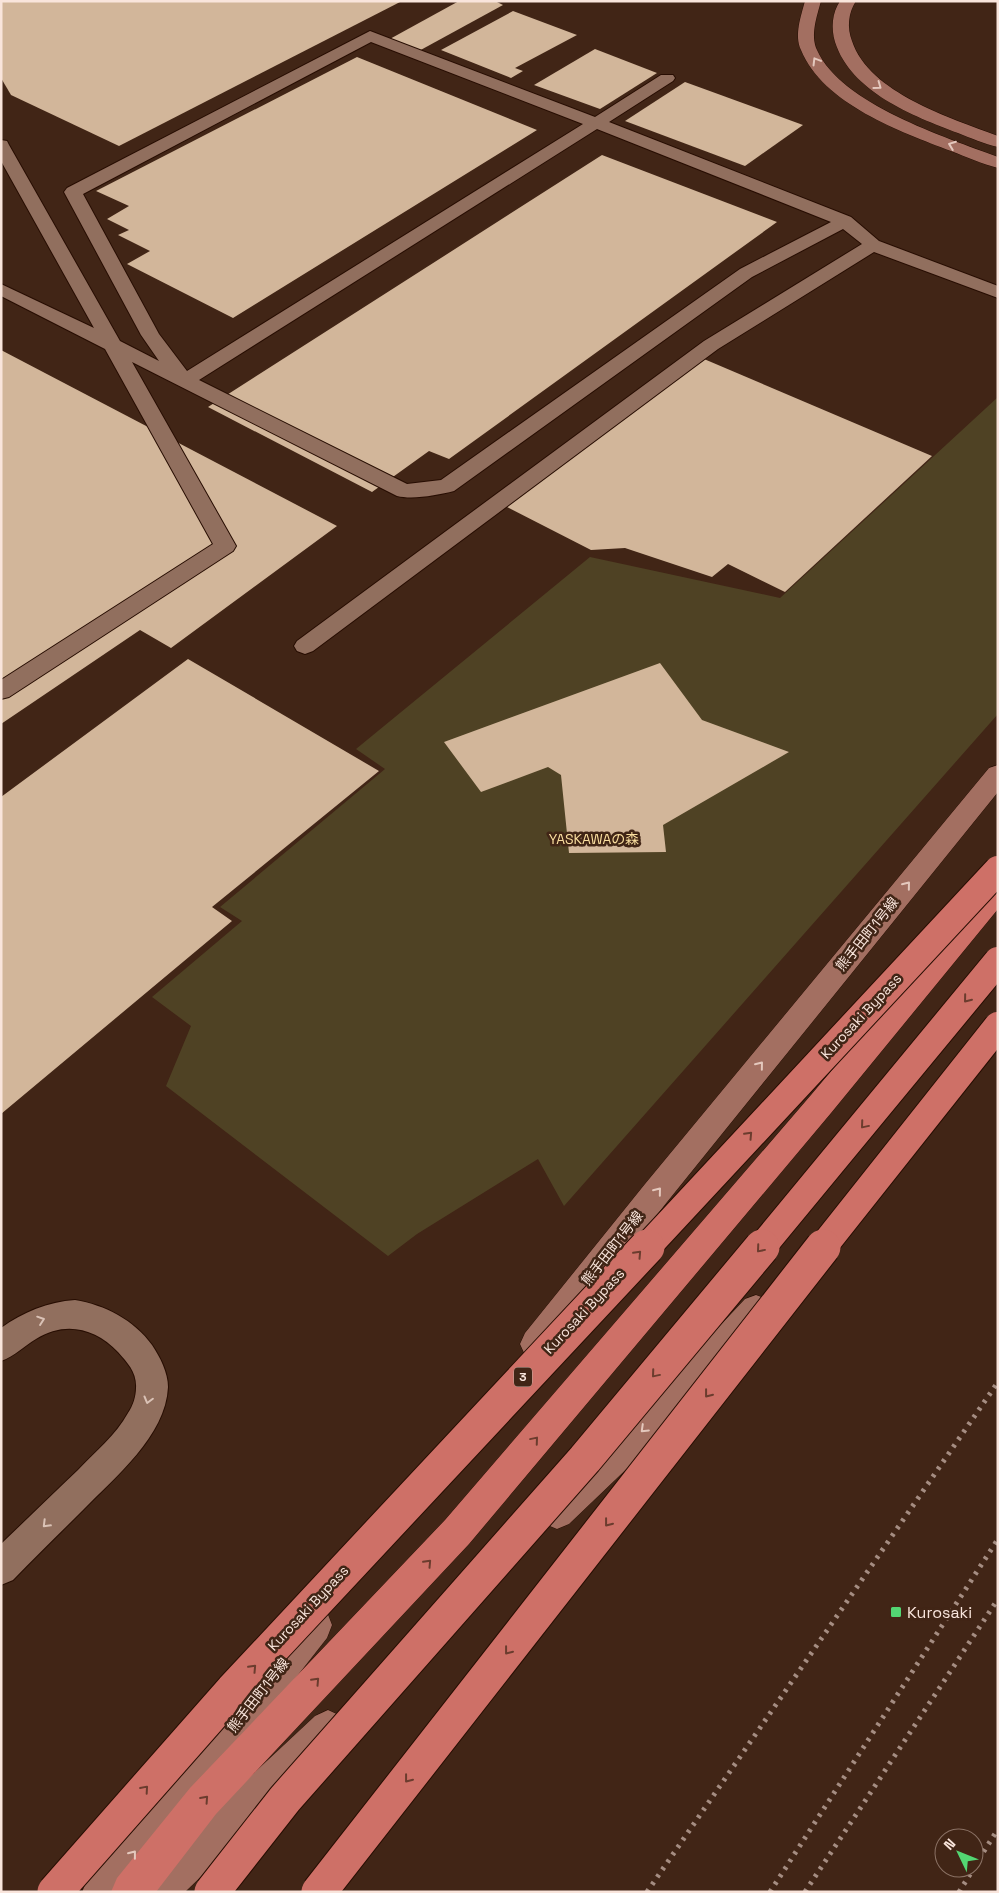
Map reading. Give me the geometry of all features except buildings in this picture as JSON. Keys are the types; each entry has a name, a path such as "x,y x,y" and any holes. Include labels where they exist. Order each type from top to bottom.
{"highway":[{"name":"Kurosaki Bypass","path":"55,1892 240,1682 998,870"},
{"path":"131,1892 203,1801 457,1532 820,1104 998,890"},
{"path":"212,1892 285,1799 585,1459 998,961"},
{"path":"319,1892 922,1120 998,1026"}],"street":[{"path":"813,1 806,25 809,49 824,73 861,103 901,125 998,163"},
{"path":"848,1 845,5 840,24 842,45 853,64 876,86 910,106 998,142"},
{"name":"熊手田町1号線","path":"102,1892 656,1193 998,774"},
{"path":"156,1892 649,1425 998,1046"}],"lane":[{"path":"184,381 150,335 73,192 370,36 845,220 873,245 998,293"},
{"path":"184,381 667,78"},
{"path":"1,145 225,546 1,692"},
{"path":"1,289 404,491 447,486 746,273 845,220"},
{"path":"305,646 711,345 873,245"},
{"path":"1,1347 31,1324 48,1318 76,1314 95,1318 126,1338 145,1360 152,1386 143,1418 120,1450 1,1568"}],"green space":[{"name":"YASKAWAの森","path":"998,397 998,714 564,1206 538,1159 417,1234 388,1256 166,1086 191,1026 152,997 242,921 220,907 385,769 356,749 590,557 780,598"}],"railway":[{"path":"647,1892 998,1382"},
{"path":"770,1892 998,1539"},
{"path":"805,1892 998,1599"},
{"path":"984,1851 998,1829"},
{"path":"959,1892 968,1878"}],"place":[{"name":"Kurosaki","path":"896,1612"}]}
